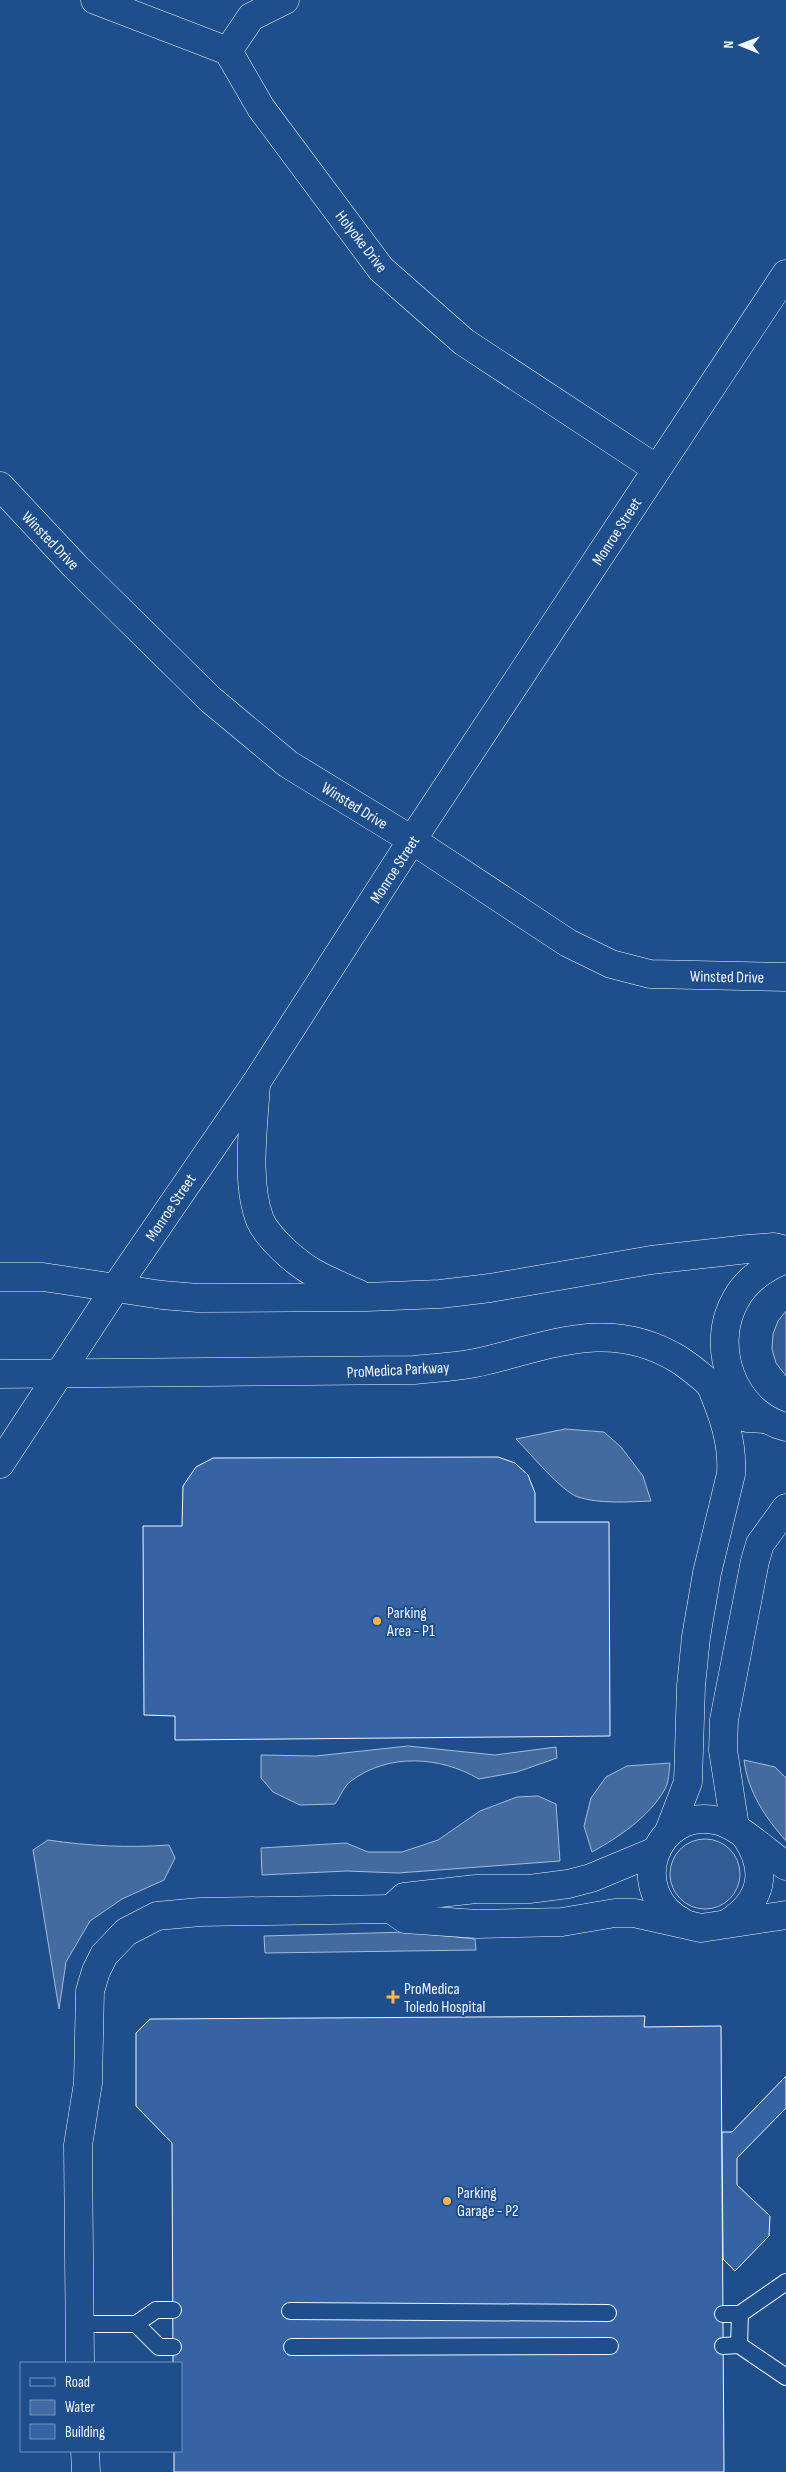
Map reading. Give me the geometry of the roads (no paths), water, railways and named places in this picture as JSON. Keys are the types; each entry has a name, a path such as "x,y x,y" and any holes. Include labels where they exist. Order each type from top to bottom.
{"street":[{"path":"95,0 228,51 250,8 286,0"},
{"name":"Holyoke Drive","path":"228,51 261,108 381,269 464,342 657,469"},
{"name":"Monroe Street","path":"0,1464 116,1287 256,1083 412,840 786,275"},
{"name":"Winsted Drive","path":"0,486 75,566 211,700 288,764 412,840 568,943 611,964 650,974 786,977"},
{"path":"256,1083 252,1164 254,1199 261,1221 276,1243 313,1272 367,1297"},
{"path":"0,1277 43,1277 162,1295 198,1298 367,1297 440,1294 490,1288 651,1260 748,1249 774,1247 786,1250"},
{"path":"776,1423 753,1409 733,1381 726,1356 725,1331 736,1298 746,1285 758,1273 786,1259"},
{"name":"ProMedica Parkway","path":"0,1374 407,1371 474,1363 569,1340 607,1338 628,1340 663,1351 710,1384 747,1418 776,1423"},
{"path":"689,1926 666,1911 654,1890 652,1871 662,1842 688,1782 691,1760 691,1686 696,1637 707,1573 731,1474 732,1460 726,1423 710,1384"},
{"path":"728,1923 749,1906 759,1882 760,1866 755,1851 741,1832 723,1750 726,1706 760,1544 786,1508"},
{"path":"390,1909 404,1897 476,1888 529,1889 568,1884 591,1878 662,1842 690,1821 703,1819 720,1821 741,1832 786,1866"},
{"path":"80,2362 78,2145 88,2083 90,1991 96,1971 104,1956 126,1932 142,1922 166,1914 200,1912 390,1909 405,1919 477,1924 562,1922 625,1913 643,1914 702,1928 786,1915"},
{"path":"85,2452 86,2472"}],"lane":[{"path":"723,2314 740,2314 786,2282"},
{"path":"79,2324 136,2324 156,2310 173,2310"},
{"path":"290,2311 608,2313"},
{"path":"740,2314 731,2346 786,2377"},
{"path":"136,2324 159,2348 173,2347"},
{"path":"292,2347 610,2346"}],"water":[{"path":"565,1429 604,1432 621,1447 643,1476 651,1501 605,1502 578,1497 555,1480 516,1439"},
{"path":"408,1746 495,1755 556,1747 557,1758 517,1772 479,1779 464,1771 431,1762 397,1762 366,1772 351,1781 335,1804 300,1805 273,1792 261,1778 261,1755 316,1756"},
{"path":"744,1760 775,1767 786,1778 786,1841 771,1823 759,1803 749,1783"},
{"path":"670,1763 666,1786 651,1809 623,1833 592,1852 584,1826 591,1798 606,1777 627,1766"},
{"path":"538,1796 556,1804 560,1861 398,1873 347,1871 262,1875 261,1848 346,1843 368,1852 402,1852 438,1840 480,1811 517,1797"},
{"path":"48,1840 109,1846 169,1845 175,1858 164,1880 122,1899 90,1921 66,1962 59,2009 33,1850"},
{"path":"408,1932 475,1939 476,1950 265,1953 264,1936"}],"place":[{"name":"Parking Area - P1","path":"377,1621"},
{"name":"ProMedica Toledo Hospital","path":"393,1997"},
{"name":"Parking Garage - P2","path":"447,2201"}]}
